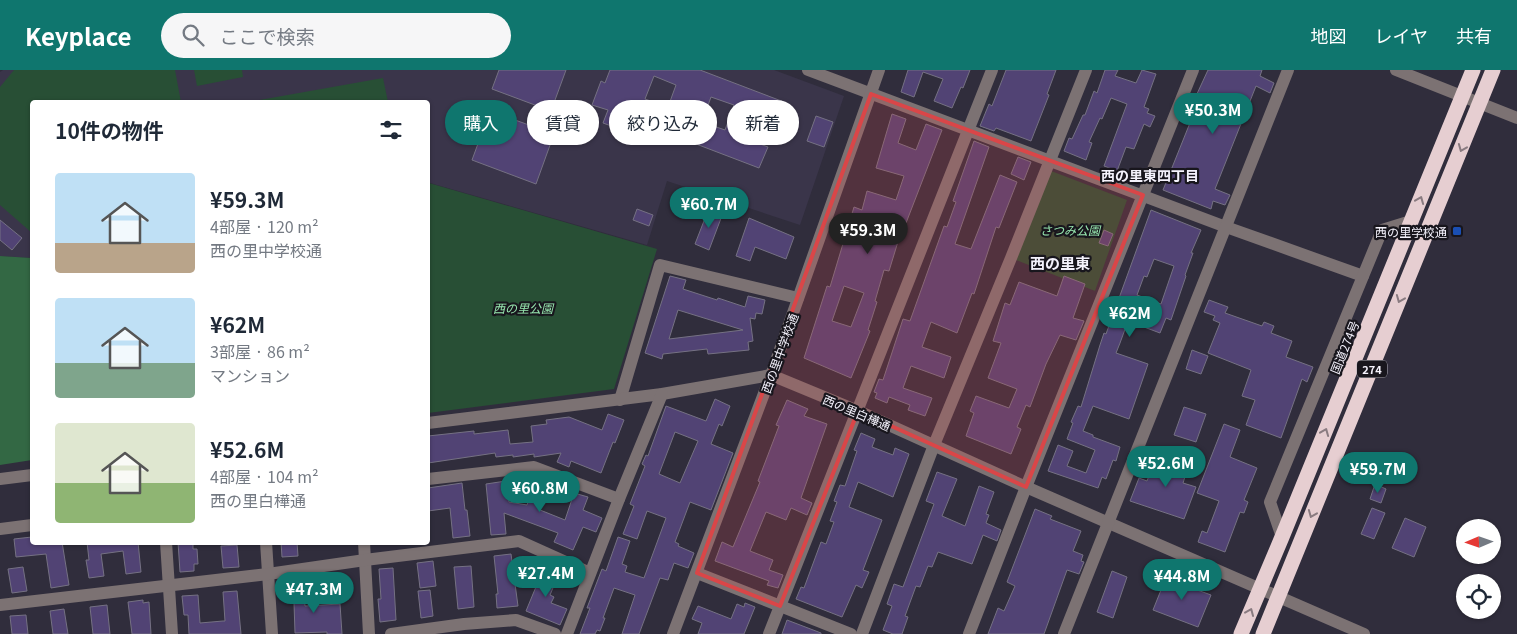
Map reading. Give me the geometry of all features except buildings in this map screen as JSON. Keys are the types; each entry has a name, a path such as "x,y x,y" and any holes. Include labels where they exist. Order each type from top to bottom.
{"highway":[{"name":"国道274号","path":"1240,634 1282,538 1473,70"},
{"name":"274","path":"1263,634 1493,70"}],"street":[{"path":"808,70 1226,227 1363,276"},
{"name":"西の里中学校通","path":"673,634 771,375 879,70"},
{"path":"769,634 992,70"},
{"path":"862,634 934,445 1012,258 1086,70"},
{"path":"969,634 1193,70"},
{"path":"1064,634 1288,70"},
{"path":"1396,70 1517,118"},
{"path":"1282,538 1270,502 1382,230 1411,221"},
{"path":"620,400 660,265 798,298"},
{"path":"430,424 662,394 771,375"},
{"name":"西の里白樺通","path":"771,375 858,411 1259,590 1364,634"},
{"path":"567,634 662,394"},
{"path":"430,479 534,467 619,499"},
{"path":"0,479 30,475"},
{"path":"0,529 30,525"},
{"path":"0,605 170,586 519,542 590,572"},
{"path":"166,545 172,634"},
{"path":"266,545 272,634"},
{"path":"364,545 369,634"},
{"path":"697,573 851,634"},
{"path":"391,634 464,629 516,620 555,634"}],"highlighted area":[{"path":"871,94 1143,195 1026,487 858,411 780,606 697,573"}],"shaded area":[{"path":"3,70 774,70 844,96 800,225 667,181 647,245 430,183 430,100 30,100 30,258 0,256 0,72"}],"green space":[{"path":"14,70 175,70 181,100 30,100 30,231 0,205 0,87"},
{"path":"194,70 242,70 243,77 197,86"},
{"path":"383,78 388,100 260,100"},
{"name":"さつみ公園","path":"1046,169 1127,200 1095,291 1011,258"},
{"name":"西の里公園","path":"430,183 657,249 614,389 430,413"},
{"path":"0,256 30,258 30,460 0,465"}],"place":[{"name":"西の里学校通","path":"1457,231"}],"district":[{"name":"西の里東四丁目","path":"1150,175"},
{"name":"西の里東","path":"1060,262"}]}
